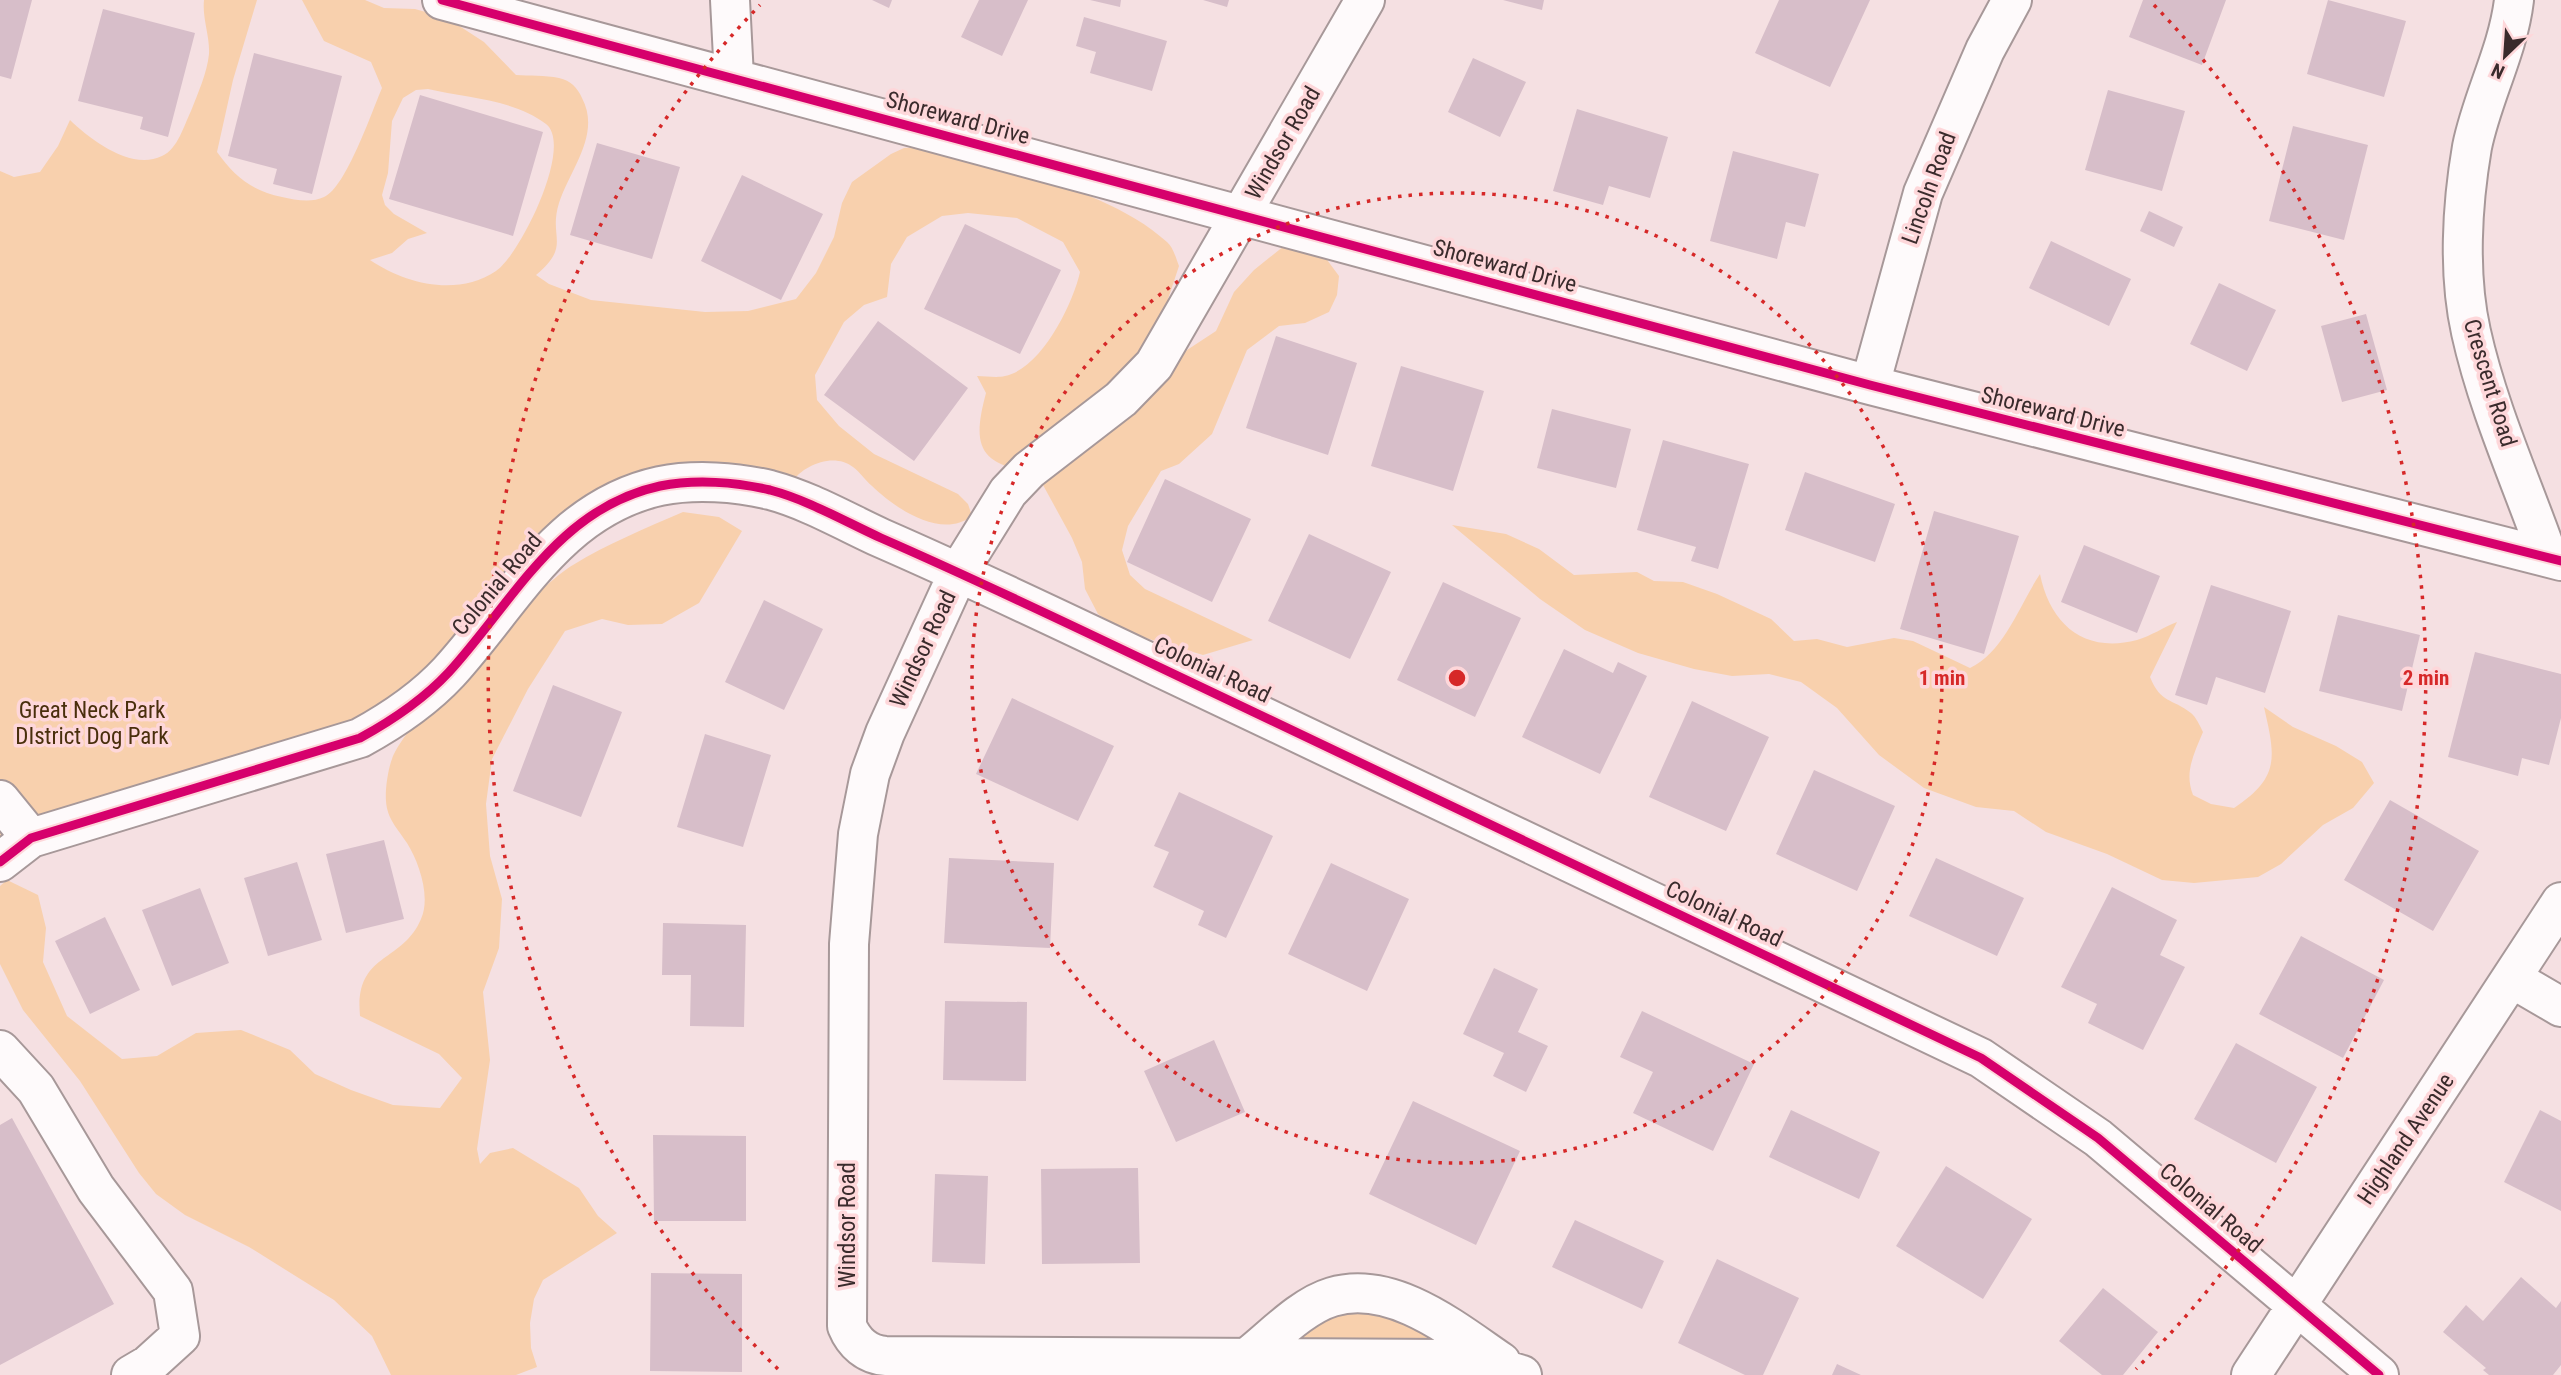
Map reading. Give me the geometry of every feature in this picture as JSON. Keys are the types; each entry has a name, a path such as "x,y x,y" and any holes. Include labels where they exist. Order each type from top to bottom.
{"street":[{"name":"Shoreward Drive","path":"442,0 1870,385 2554,559"},
{"path":"730,0 734,77"},
{"name":"Windsor Road","path":"1249,1356 878,1356 859,1344 850,1332 846,1318 849,944 858,834 870,775 885,733 959,571 1008,492 1029,470 1121,399 1154,365 1365,0"},
{"name":"Lincoln Road","path":"1870,385 1923,193 1985,50 2012,0"},
{"name":"Crescent Road","path":"2514,0 2511,25 2473,145 2465,211 2465,286 2476,354 2554,559"},
{"name":"Colonial Road","path":"0,862 31,838 335,746 388,723 417,702 445,675 511,593 560,539 588,516 660,486 721,482 774,491 959,571 1980,1058 2098,1138 2379,1375"},
{"path":"0,800 31,838"},
{"name":"Highland Avenue","path":"2250,1375 2513,979 2561,902"},
{"path":"2513,979 2561,1007"},
{"path":"0,1050 36,1089 96,1189 173,1291 180,1336 148,1365 131,1375"},
{"path":"1249,1356 1290,1323 1330,1297 1356,1293 1380,1295 1417,1310 1519,1374"},
{"path":"1249,1356 1450,1359 1485,1364 1519,1374"}],"green space":[{"name":"Great Neck Park DIstrict Dog Park","path":"204,0 257,0 233,80 217,152 245,181 262,191 287,198 314,200 332,191 349,165 382,88 371,62 324,41 302,0 365,0 384,8 415,9 447,18 484,42 516,75 554,77 570,83 580,94 587,111 586,138 559,203 556,215 556,248 547,265 536,275 549,284 591,300 705,312 748,311 796,299 816,273 834,237 842,203 852,182 904,148 921,147 1050,182 1083,193 1143,223 1169,244 1179,266 1168,299 1184,352 1216,331 1234,292 1254,270 1284,246 1322,253 1339,276 1337,295 1329,312 1305,323 1279,326 1247,350 1212,434 1179,464 1161,471 1128,526 1122,550 1130,575 1145,589 1253,640 1203,655 1122,631 1098,614 1085,589 1082,562 1072,538 1037,474 1003,465 984,451 980,428 986,393 977,376 1005,376 1018,371 1031,361 1063,317 1080,272 1063,242 1017,218 968,213 942,216 907,237 891,264 887,297 864,305 844,322 815,375 817,400 839,426 874,454 958,494 968,504 972,516 960,523 947,525 919,518 882,495 853,467 837,461 820,462 811,466 792,482 619,501 417,702 0,862 0,171 14,177 40,172 58,146 70,120 100,144 125,156 150,160 168,153 183,130 206,68 209,47","holes":["428,89 489,100 519,109 546,124 553,136 549,176 530,223 518,244 496,271 465,284 415,281 399,276 370,260 392,253 408,239 427,233 394,214 385,205 382,195 388,173 392,121 403,98 416,90"]},
{"path":"683,512 719,517 742,531 699,603 662,624 628,625 602,619 565,631 528,689 492,759 486,804 490,856 502,899 499,948 483,992 490,1060 477,1149 480,1164 490,1153 513,1148 579,1188 598,1216 617,1233 543,1280 534,1299 530,1323 531,1348 537,1367 516,1375 391,1375 372,1336 334,1300 249,1247 185,1215 156,1194 139,1173 80,1081 23,1010 0,964 0,886 7,880 38,895 46,928 43,962 67,1016 122,1059 157,1056 196,1033 241,1030 290,1050 315,1074 351,1090 393,1105 440,1108 462,1078 439,1054 360,1016 360,995 364,980 381,960 413,933 424,910 424,890 419,870 407,843 388,813 386,786 392,759 402,740 446,686 503,626 555,578 599,550"},
{"path":"1452,525 1506,534 1539,549 1574,575 1637,572 1654,581 1683,582 1717,594 1771,619 1794,641 1817,639 1847,647 1894,638 1913,641 1970,668 1982,661 2002,639 2040,574 2045,592 2061,621 2086,638 2101,643 2137,640 2177,622 2150,677 2158,692 2193,715 2203,732 2190,771 2193,795 2211,804 2234,808 2260,786 2271,764 2272,752 2264,707 2293,727 2336,746 2362,762 2374,783 2353,808 2323,825 2281,864 2258,877 2194,883 2162,880 2107,854 2046,832 2014,811 1976,807 1924,788 1879,755 1837,708 1801,682 1769,674 1732,676 1694,669 1638,653 1585,630 1540,599"},
{"path":"1354,1300 1485,1357 1279,1338"}],"building":[{"path":"0,0 32,0 11,79 0,76"},
{"path":"872,0 892,0 889,8"},
{"path":"979,0 1028,0 1002,56 961,37"},
{"path":"1090,0 1121,0 1120,7"},
{"path":"1203,0 1229,0 1227,7"},
{"path":"1503,0 1544,0 1542,10"},
{"path":"1779,0 1870,0 1830,87 1755,53"},
{"path":"2143,0 2226,0 2202,65 2129,37"},
{"path":"2328,0 2406,21 2384,97 2307,74"},
{"path":"103,9 195,33 168,137 140,129 143,117 78,101"},
{"path":"1084,17 1167,41 1152,91 1090,73 1096,52 1076,46"},
{"path":"254,53 342,76 312,194 273,184 277,169 228,156"},
{"path":"1473,58 1526,82 1500,137 1448,112"},
{"path":"2108,90 2185,111 2162,191 2085,170"},
{"path":"420,95 543,132 513,236 389,199"},
{"path":"1577,109 1668,137 1650,198 1609,186 1603,205 1553,191"},
{"path":"2293,126 2368,145 2344,240 2269,221"},
{"path":"597,143 680,167 652,259 570,235"},
{"path":"1733,151 1819,174 1805,227 1786,222 1777,259 1710,241"},
{"path":"742,175 823,214 781,300 701,261"},
{"path":"2149,211 2183,227 2174,247 2140,231"},
{"path":"965,224 1061,270 1020,354 924,309"},
{"path":"2051,241 2131,279 2109,326 2029,288"},
{"path":"2219,283 2276,310 2247,371 2190,344"},
{"path":"2366,314 2387,390 2342,402 2321,326"},
{"path":"878,321 968,388 914,461 824,395"},
{"path":"1276,336 1357,363 1328,455 1246,428"},
{"path":"1401,366 1484,391 1453,491 1371,466"},
{"path":"1552,409 1631,429 1616,488 1537,468"},
{"path":"1663,440 1749,464 1718,569 1691,561 1696,547 1637,530"},
{"path":"1805,472 1895,504 1875,562 1785,530"},
{"path":"1165,479 1251,519 1212,602 1127,562"},
{"path":"1934,511 2019,536 1984,654 1900,629"},
{"path":"1309,534 1391,572 1350,659 1268,621"},
{"path":"2084,545 2160,576 2137,633 2061,602"},
{"path":"1443,582 1521,618 1475,717 1397,680"},
{"path":"2211,585 2291,611 2265,693 2216,677 2207,705 2175,695"},
{"path":"764,600 823,629 784,710 725,682"},
{"path":"2338,615 2420,635 2402,711 2319,691"},
{"path":"1564,649 1613,673 1618,662 1647,676 1600,774 1522,737"},
{"path":"2475,652 2561,674 2561,718 2549,765 2522,758 2518,776 2448,757"},
{"path":"553,685 622,712 581,817 513,791"},
{"path":"1012,698 1114,746 1078,821 976,774"},
{"path":"1692,701 1769,737 1726,831 1649,797"},
{"path":"705,734 771,755 743,847 677,827"},
{"path":"1814,770 1895,806 1857,891 1776,854"},
{"path":"1179,792 1273,836 1226,938 1198,925 1204,911 1153,887 1169,852 1154,846"},
{"path":"2390,800 2479,851 2433,931 2344,880"},
{"path":"384,840 404,919 346,933 326,854"},
{"path":"949,858 1054,863 1050,948 944,943"},
{"path":"1936,858 2024,898 1997,956 1909,916"},
{"path":"297,862 322,940 268,956 244,878"},
{"path":"1331,863 1409,899 1367,991 1288,954"},
{"path":"2112,887 2177,920 2160,955 2185,967 2143,1050 2088,1023 2097,1004 2061,987"},
{"path":"200,888 229,963 172,986 142,910"},
{"path":"105,917 140,990 90,1014 55,941"},
{"path":"663,923 746,925 744,1027 690,1026 691,975 662,975"},
{"path":"2301,936 2384,980 2343,1058 2259,1014"},
{"path":"1494,968 1538,989 1518,1032 1548,1046 1526,1092 1493,1076 1504,1053 1463,1034"},
{"path":"945,1001 1027,1002 1026,1081 943,1080"},
{"path":"1642,1011 1754,1064 1713,1151 1633,1113 1653,1072 1620,1057"},
{"path":"1214,1040 1245,1112 1176,1142 1144,1071"},
{"path":"2236,1043 2317,1087 2276,1163 2194,1119"},
{"path":"1413,1101 1520,1151 1476,1245 1369,1194"},
{"path":"1791,1110 1880,1152 1859,1199 1769,1157"},
{"path":"2540,1110 2561,1121 2561,1211 2504,1182"},
{"path":"12,1118 114,1304 0,1365 0,1125"},
{"path":"653,1135 746,1136 746,1221 654,1221"},
{"path":"1946,1166 2032,1219 1983,1299 1896,1246"},
{"path":"1138,1168 1140,1263 1042,1264 1041,1169"},
{"path":"935,1174 988,1176 985,1264 932,1262"},
{"path":"1575,1220 1664,1261 1642,1309 1552,1267"},
{"path":"1717,1259 1799,1298 1763,1375 1745,1375 1678,1343"},
{"path":"651,1273 742,1274 742,1372 650,1371"},
{"path":"2521,1277 2556,1308 2561,1301 2561,1365 2553,1375 2489,1375 2483,1370 2486,1368 2443,1332 2466,1305 2483,1321"},
{"path":"2103,1288 2158,1332 2123,1375 2102,1375 2059,1341"},
{"path":"1837,1364 1861,1375 1832,1375"}],"cycle path":[{"path":"442,0 1870,385 2561,561"},
{"path":"0,862 31,838 360,738 372,731 407,709 449,672 540,561 565,536 593,514 624,497 660,486 701,482 729,483 770,490 813,505 1021,601 1981,1058 2098,1138 2379,1375"}]}
